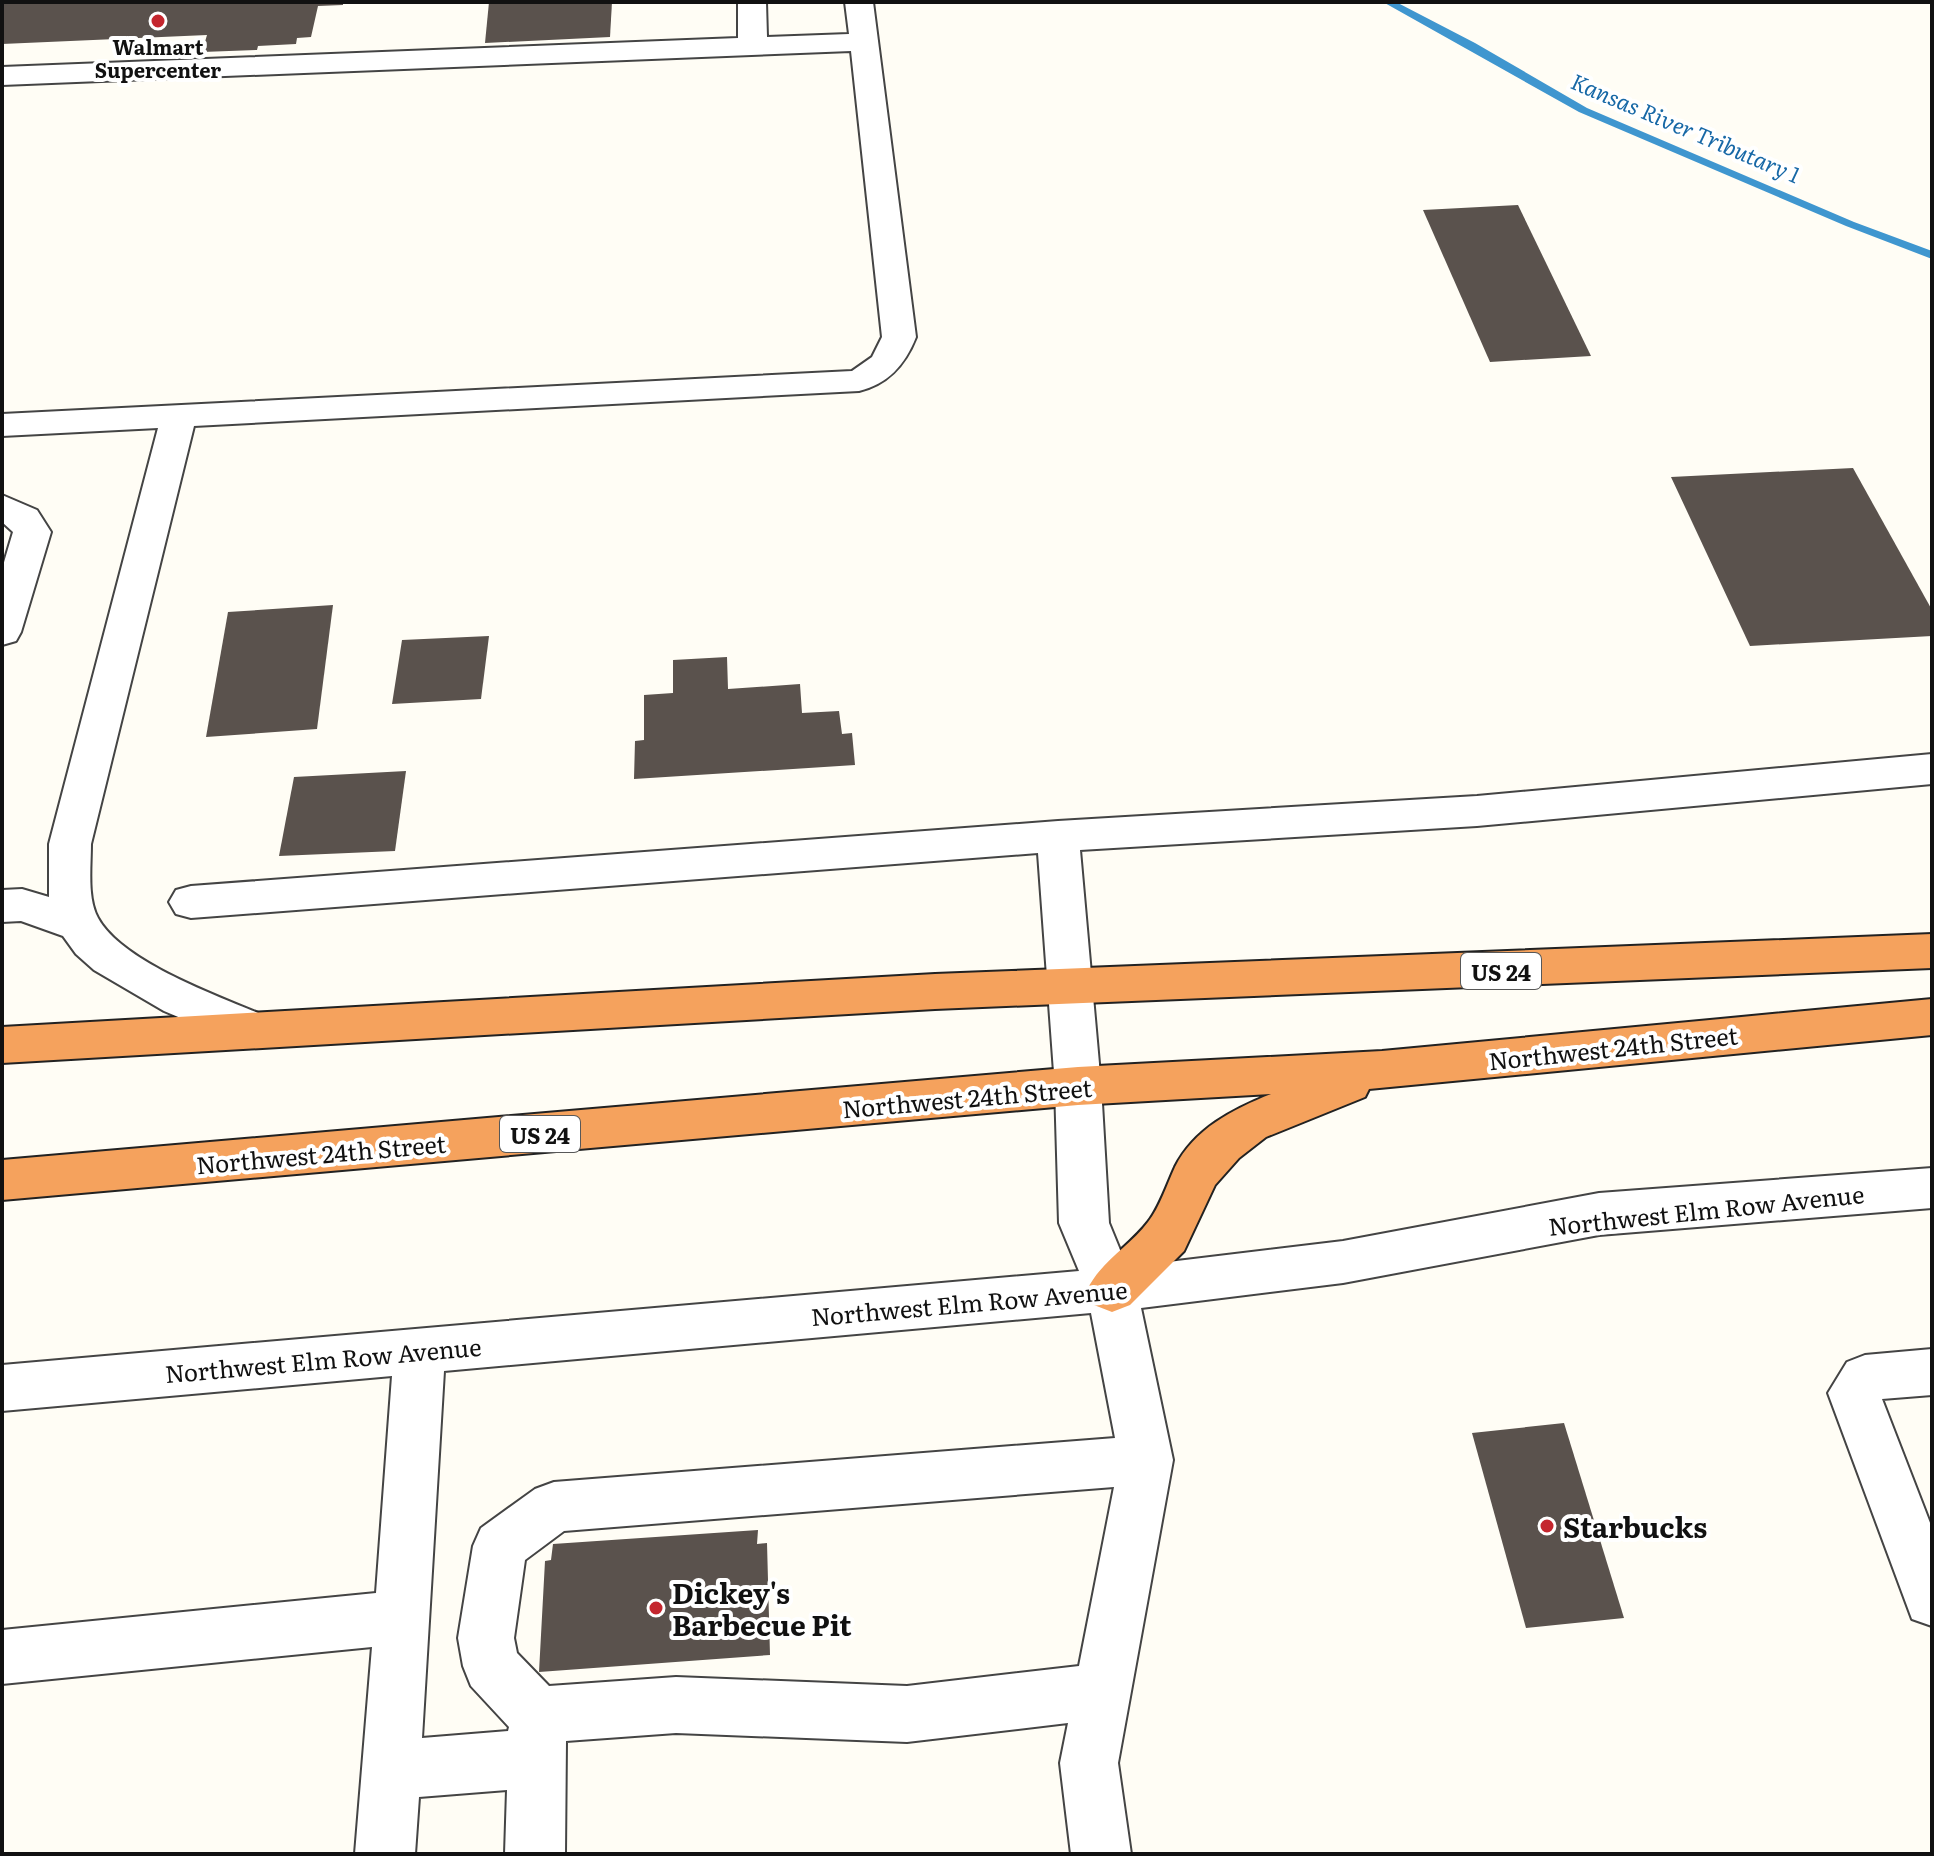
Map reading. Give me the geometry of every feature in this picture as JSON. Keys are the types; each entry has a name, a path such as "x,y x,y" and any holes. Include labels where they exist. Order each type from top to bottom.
{"highway":[{"name":"US 24","path":"2,1045 247,1028 1070,985 1616,967 1932,951"},
{"name":"Northwest 24th Street","path":"2,1180 1078,1086 1382,1070 1932,1017"},
{"path":"1112,1290 1167,1236 1197,1172 1222,1144 1249,1123 1382,1070"}],"street":[{"path":"752,2 753,47"},
{"path":"2,425 842,385 880,371 891,359 899,337 859,2"},
{"path":"2,76 864,42"},
{"path":"78,924 70,885 70,844 179,416"},
{"path":"2,507 24,518 32,532 2,632"},
{"path":"191,902 1058,836 1477,811 1932,769"},
{"path":"1058,836 1078,1086 1084,1223 1112,1290 1146,1460 1089,1763 1101,1854"},
{"path":"2,906 22,905 78,924 127,971 247,1028"},
{"name":"Northwest Elm Row Avenue","path":"2,1388 1112,1290 1343,1262 1599,1214 1932,1188"},
{"path":"385,1854 420,1351"},
{"path":"1932,1372 1865,1378 1854,1393 1932,1600"},
{"path":"535,1854 537,1736 491,1666 486,1638 500,1546 554,1507 1146,1460"},
{"path":"2,1657 402,1617"},
{"path":"392,1770 676,1705 907,1714 1102,1691"}],"building":[{"name":"Walmart Supercenter","path":"2,2 343,2 343,5 318,6 311,37 297,38 296,44 258,46 257,50 202,52 207,35 2,44"},
{"path":"489,2 612,2 610,37 485,43"},
{"path":"1518,205 1591,356 1490,362 1423,210"},
{"path":"1853,468 1932,610 1932,636 1750,646 1671,477"},
{"path":"333,605 317,729 206,737 228,612"},
{"path":"489,636 481,699 392,704 402,640"},
{"path":"727,657 728,689 800,684 802,713 839,711 842,734 852,733 855,765 634,779 635,741 644,740 644,695 673,693 673,660"},
{"path":"406,771 395,851 279,856 294,777"},
{"name":"Starbucks","path":"1564,1423 1624,1618 1526,1628 1472,1433"},
{"name":"Dickey's Barbecue Pit","path":"758,1530 757,1544 767,1543 770,1655 539,1672 545,1561 551,1560 553,1544"}],"waterway":[{"name":"Kansas River Tributary 1","path":"1388,2 1471,45 1583,110 1850,224 1932,255"}],"place":[{"name":"Walmart Supercenter","path":"158,21"},
{"name":"Starbucks","path":"1547,1526"},
{"name":"Dickey's Barbecue Pit","path":"656,1608"}]}
